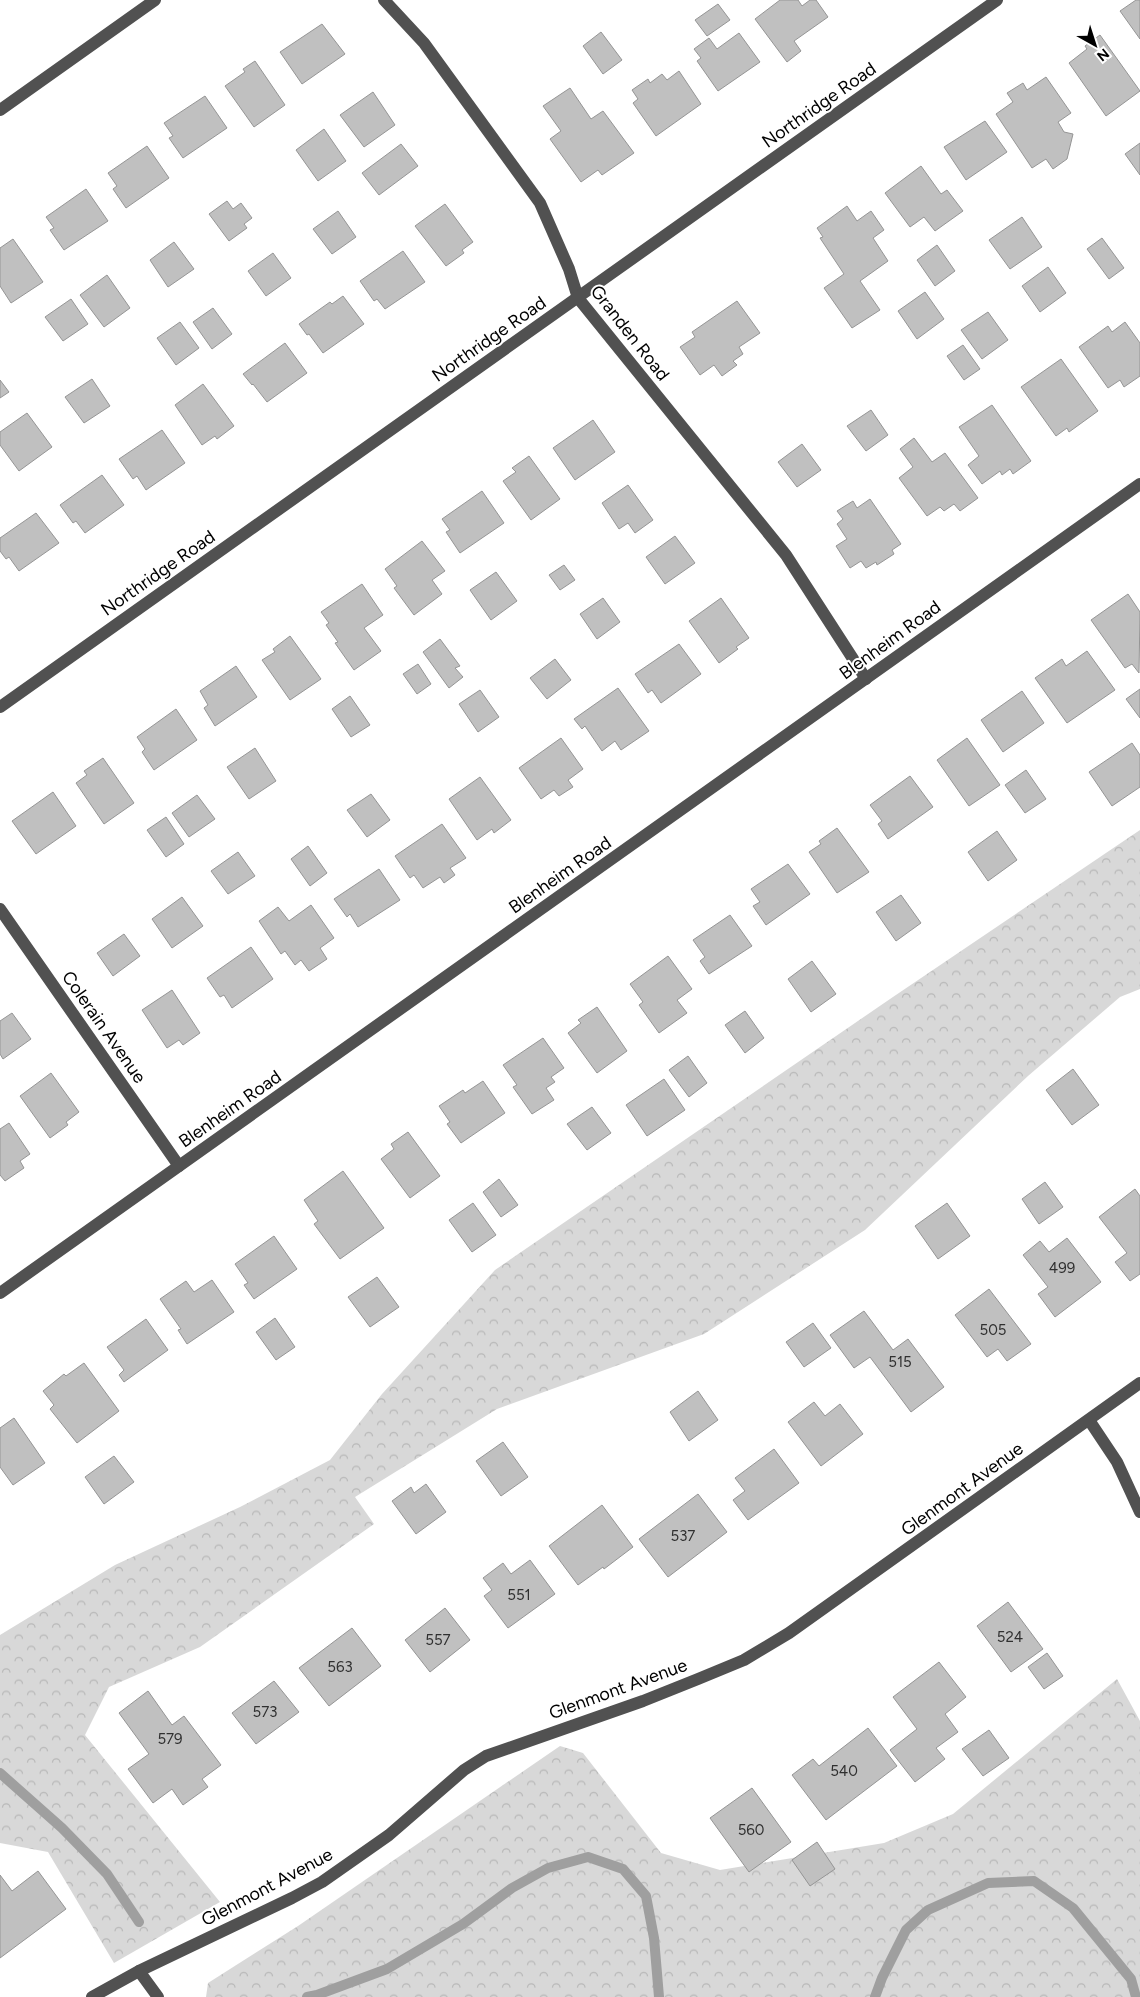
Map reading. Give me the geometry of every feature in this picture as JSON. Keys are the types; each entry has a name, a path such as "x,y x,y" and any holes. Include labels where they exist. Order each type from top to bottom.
{"street":[{"path":"0,110 155,0"},
{"name":"Granden Road","path":"384,0 424,44 540,203 569,269 578,298 786,556 866,679"},
{"name":"Northridge Road","path":"0,707 998,0"},
{"name":"Blenheim Road","path":"0,1293 1140,484"},
{"name":"Colerain Avenue","path":"0,909 179,1166"},
{"name":"Glenmont Avenue","path":"92,1997 139,1971 322,1882 389,1835 464,1770 486,1756 643,1701 744,1660 789,1633 1140,1383"},
{"path":"1089,1420 1116,1462 1140,1512"},
{"path":"139,1971 158,1997"}],"green space":[{"path":"1140,830 1140,989 1120,997 1028,1076 865,1230 704,1334 497,1409 355,1497 374,1524 200,1647 109,1687 85,1735 220,1902 114,1963 48,1852 0,1843 0,1635 115,1565 240,1507 330,1460 382,1394 495,1270"},
{"path":"1117,1679 1140,1721 1140,1997 206,1997 208,1983 298,1926 560,1746 583,1753 661,1853 720,1870 884,1843 953,1814"}],"building":[{"path":"780,0 798,0 802,6 810,0 816,0 828,17 794,41 801,51 787,62 755,19"},
{"path":"1136,0 1140,0 1140,39 1120,11"},
{"path":"718,4 730,20 707,36 695,20"},
{"path":"322,24 345,54 302,84 280,52"},
{"path":"601,32 622,60 603,74 583,46"},
{"path":"739,33 760,62 718,91 697,61 701,58 694,49 709,38 717,49"},
{"path":"1100,35 1140,91 1106,116 1069,63 1087,49 1085,46"},
{"path":"255,61 285,105 254,127 225,86 245,72 243,69"},
{"path":"679,71 701,104 656,136 633,103 638,99 632,90 648,79 650,83 662,74 667,80"},
{"path":"1046,77 1071,113 1058,122 1064,132 1073,134 1067,159 1053,169 1046,159 1032,168 996,114 1013,102 1007,93 1023,83 1027,90"},
{"path":"570,88 591,119 603,111 634,153 602,175 598,170 581,182 550,139 561,131 543,106"},
{"path":"373,92 395,125 364,147 340,115"},
{"path":"205,96 227,128 183,158 169,138 173,136 164,123"},
{"path":"985,121 1007,152 966,180 944,147"},
{"path":"324,129 346,161 318,181 296,150"},
{"path":"1140,143 1140,175 1125,154"},
{"path":"401,144 418,166 379,195 362,173"},
{"path":"147,146 169,178 126,208 113,189 117,186 108,173"},
{"path":"921,166 941,194 947,190 963,211 935,231 924,217 910,227 885,193"},
{"path":"86,189 108,221 64,250 50,230 54,228 46,217"},
{"path":"227,201 233,209 241,203 252,218 244,224 247,228 229,241 209,214"},
{"path":"445,204 473,242 462,250 464,253 446,266 415,226"},
{"path":"847,206 857,221 871,211 884,230 873,238 888,261 860,281 880,310 852,328 824,288 844,274 820,238 823,237 817,228"},
{"path":"338,211 356,237 332,254 313,229"},
{"path":"1022,217 1042,247 1010,269 989,240"},
{"path":"1102,238 1124,268 1109,279 1087,249"},
{"path":"13,239 43,282 11,303 0,286 0,248"},
{"path":"174,242 194,269 168,287 150,260"},
{"path":"937,245 955,271 935,286 917,260"},
{"path":"403,251 425,282 385,309 377,299 374,301 360,281"},
{"path":"273,253 291,278 266,296 248,271"},
{"path":"1048,267 1066,293 1040,312 1022,286"},
{"path":"107,275 130,308 104,327 80,295"},
{"path":"925,292 944,319 917,339 898,311"},
{"path":"343,296 364,324 323,353 299,324 330,302 332,304"},
{"path":"71,299 88,324 63,341 45,317"},
{"path":"737,301 760,333 739,347 743,354 733,361 737,365 722,376 714,365 700,375 680,347 695,337 692,332"},
{"path":"213,308 232,334 212,349 193,322"},
{"path":"988,312 1008,340 982,359 961,330"},
{"path":"180,322 199,348 176,365 157,338"},
{"path":"1125,322 1140,343 1140,376 1124,387 1120,380 1108,388 1079,347 1108,326 1112,332"},
{"path":"285,343 307,373 267,402 243,374"},
{"path":"963,345 980,369 964,380 947,356"},
{"path":"1061,359 1098,411 1069,432 1067,428 1056,436 1021,387"},
{"path":"92,379 110,406 84,423 65,397"},
{"path":"0,380 9,392 0,398"},
{"path":"203,384 234,426 217,439 215,436 202,445 175,405"},
{"path":"992,405 1031,461 1013,474 1010,469 1002,475 1000,471 982,484 968,465 979,456 959,427"},
{"path":"871,410 888,435 866,451 847,426"},
{"path":"27,413 52,447 19,471 0,445 0,432"},
{"path":"593,420 615,452 575,480 553,448"},
{"path":"162,430 185,463 146,490 137,476 133,479 119,459"},
{"path":"914,438 932,462 945,453 978,498 960,511 954,504 944,511 940,507 927,516 899,478 913,467 900,449"},
{"path":"802,444 821,470 797,487 778,462"},
{"path":"529,456 560,499 531,520 503,481 516,472 512,468"},
{"path":"102,475 124,505 85,533 76,521 73,523 60,505"},
{"path":"628,485 653,520 635,533 628,523 619,529 602,503"},
{"path":"482,491 504,523 460,553 446,532 450,530 442,519"},
{"path":"870,499 901,544 892,550 894,554 877,565 876,562 866,568 861,561 850,568 836,546 847,539 837,524 843,519 837,511 853,501 857,508"},
{"path":"36,513 59,543 19,571 9,557 6,559 0,551 0,538"},
{"path":"675,536 695,563 665,584 646,557"},
{"path":"422,541 445,571 432,580 442,594 414,615 394,588 397,586 385,569"},
{"path":"564,565 575,580 560,590 549,575"},
{"path":"496,572 517,601 491,620 470,590"},
{"path":"362,584 383,615 364,628 381,651 354,670 335,643 338,642 326,625 329,623 321,612"},
{"path":"1128,594 1140,612 1139,673 1132,664 1125,668 1091,620"},
{"path":"603,598 620,622 597,639 580,614"},
{"path":"721,598 749,638 719,663 689,621"},
{"path":"290,636 321,679 290,700 262,660 275,652 273,649"},
{"path":"440,639 460,666 455,668 463,677 449,688 423,652"},
{"path":"679,644 701,674 661,703 652,690 648,693 635,674"},
{"path":"1087,651 1115,690 1067,723 1035,678 1062,659 1066,666"},
{"path":"555,659 571,680 547,699 530,678"},
{"path":"418,664 431,684 417,694 403,674"},
{"path":"236,666 257,697 215,726 204,708 208,705 200,691"},
{"path":"618,688 649,731 621,750 615,741 602,751 585,726 582,729 574,719"},
{"path":"1140,689 1140,718 1126,699"},
{"path":"480,690 499,717 478,732 459,704"},
{"path":"1022,691 1044,723 1003,752 981,720"},
{"path":"350,696 370,725 351,737 332,709"},
{"path":"176,709 197,740 154,770 142,752 145,749 137,737"},
{"path":"561,738 583,769 568,780 573,787 559,796 554,790 541,799 519,768"},
{"path":"967,738 1000,785 969,806 937,760"},
{"path":"1132,743 1140,755 1140,787 1112,806 1089,772"},
{"path":"255,748 276,781 249,799 227,767"},
{"path":"103,758 134,803 104,824 76,783 87,775 84,771"},
{"path":"1026,770 1046,799 1025,813 1005,785"},
{"path":"910,776 933,807 888,839 878,824 882,821 870,805"},
{"path":"480,777 511,820 494,833 492,829 477,840 449,799"},
{"path":"53,792 76,826 36,854 12,821"},
{"path":"371,794 390,820 367,837 347,810"},
{"path":"197,795 215,819 189,837 172,813"},
{"path":"166,817 184,844 166,857 147,830"},
{"path":"442,824 466,858 450,868 455,875 444,883 440,877 423,888 414,875 410,878 395,856"},
{"path":"837,828 869,872 837,893 809,852 821,844 819,841"},
{"path":"997,831 1017,860 988,881 968,852"},
{"path":"308,846 327,873 310,886 291,859"},
{"path":"238,852 255,876 228,894 211,871"},
{"path":"788,864 810,894 766,925 753,906 760,902 751,889"},
{"path":"379,869 400,900 358,927 350,914 347,917 334,899"},
{"path":"901,895 921,923 896,941 876,912"},
{"path":"182,897 203,926 172,948 152,919"},
{"path":"311,905 334,938 320,948 327,959 309,971 301,960 295,965 285,951 281,954 259,921 278,907 289,921"},
{"path":"730,915 752,946 709,974 700,961 705,957 693,940"},
{"path":"124,934 140,956 113,976 97,953"},
{"path":"251,947 273,979 232,1008 224,995 220,997 207,978"},
{"path":"668,956 692,989 677,1000 687,1013 659,1033 639,1005 643,1002 630,984"},
{"path":"812,961 836,994 811,1012 788,979"},
{"path":"172,990 200,1033 183,1045 179,1040 167,1048 142,1010"},
{"path":"597,1007 627,1051 597,1073 568,1033 581,1023 578,1020"},
{"path":"745,1011 764,1038 745,1053 725,1025"},
{"path":"12,1013 31,1039 3,1059 0,1054 0,1021"},
{"path":"543,1038 564,1068 551,1077 555,1082 546,1088 554,1100 532,1114 513,1087 517,1085 503,1065"},
{"path":"688,1056 707,1083 689,1097 669,1070"},
{"path":"1073,1069 1099,1105 1072,1125 1046,1090"},
{"path":"51,1073 79,1112 66,1122 68,1125 50,1138 20,1096"},
{"path":"664,1079 685,1110 647,1136 626,1105"},
{"path":"483,1081 505,1113 461,1143 447,1124 450,1122 439,1106 463,1090 465,1093"},
{"path":"592,1107 611,1133 587,1150 567,1124"},
{"path":"9,1123 30,1154 20,1161 24,1168 5,1181 0,1175 0,1129"},
{"path":"408,1132 440,1176 410,1198 381,1159 394,1149 391,1144"},
{"path":"343,1171 384,1228 340,1259 314,1224 318,1221 304,1200"},
{"path":"499,1179 518,1205 501,1217 483,1192"},
{"path":"1045,1182 1063,1207 1039,1224 1022,1199"},
{"path":"1135,1189 1140,1196 1140,1274 1130,1281 1115,1262 1127,1253 1099,1217"},
{"path":"473,1203 496,1235 472,1252 449,1220"},
{"path":"947,1203 970,1236 938,1259 915,1226"},
{"path":"274,1236 297,1269 254,1299 244,1285 248,1283 235,1264"},
{"path":"1067,1238 1101,1282 1055,1317 1038,1294 1048,1287 1023,1255 1040,1241 1049,1252"},
{"path":"377,1277 399,1307 370,1327 348,1297"},
{"path":"212,1280 234,1312 187,1344 178,1330 181,1329 160,1299 186,1281 194,1292"},
{"path":"989,1289 1031,1344 1007,1361 998,1349 987,1357 955,1315"},
{"path":"864,1311 893,1350 908,1339 944,1387 911,1412 870,1357 854,1368 830,1335"},
{"path":"275,1318 295,1347 276,1360 256,1332"},
{"path":"146,1319 168,1350 124,1382 119,1375 124,1370 107,1347"},
{"path":"813,1323 831,1348 804,1367 786,1342"},
{"path":"84,1363 119,1411 77,1443 50,1409 54,1405 43,1391 64,1374 66,1376"},
{"path":"698,1391 718,1420 689,1441 670,1412"},
{"path":"814,1402 825,1416 840,1404 863,1434 821,1466 788,1422"},
{"path":"14,1418 45,1463 13,1485 0,1467 0,1428"},
{"path":"503,1442 528,1477 501,1496 476,1461"},
{"path":"774,1449 799,1483 748,1520 733,1500 745,1491 735,1478"},
{"path":"114,1456 134,1482 104,1504 85,1477"},
{"path":"426,1484 446,1512 416,1534 392,1501 411,1487 414,1493"},
{"path":"698,1494 727,1532 668,1577 639,1539"},
{"path":"602,1505 633,1547 604,1569 603,1567 578,1585 549,1546"},
{"path":"530,1560 555,1594 508,1628 484,1596 492,1590 483,1578 503,1563 511,1574"},
{"path":"1008,1602 1043,1649 1011,1672 977,1626"},
{"path":"445,1608 470,1640 430,1672 405,1640"},
{"path":"352,1628 381,1666 329,1706 299,1668"},
{"path":"1047,1653 1063,1676 1044,1689 1028,1667"},
{"path":"939,1662 966,1697 945,1714 958,1732 936,1748 945,1759 915,1782 890,1750 917,1729 893,1697"},
{"path":"274,1681 299,1712 256,1744 232,1713"},
{"path":"148,1691 172,1725 184,1716 221,1765 202,1779 208,1787 183,1805 172,1789 153,1803 128,1769 149,1754 119,1713"},
{"path":"868,1728 897,1766 826,1820 792,1775 813,1759 819,1766"},
{"path":"989,1730 1009,1758 983,1776 962,1749"},
{"path":"752,1788 791,1842 749,1872 710,1818"},
{"path":"817,1842 835,1869 810,1886 792,1860"},
{"path":"38,1871 66,1909 0,1958 0,1875 12,1891"}],"waterway":[{"path":"0,1773 62,1828 107,1874 139,1922"},
{"path":"307,1997 387,1969 463,1924 512,1888 548,1868 588,1857 623,1869 646,1896 654,1938 659,1997"},
{"path":"875,1997 882,1978 906,1930 928,1910 988,1883 1034,1881 1073,1908 1131,1979 1136,1997"}]}
